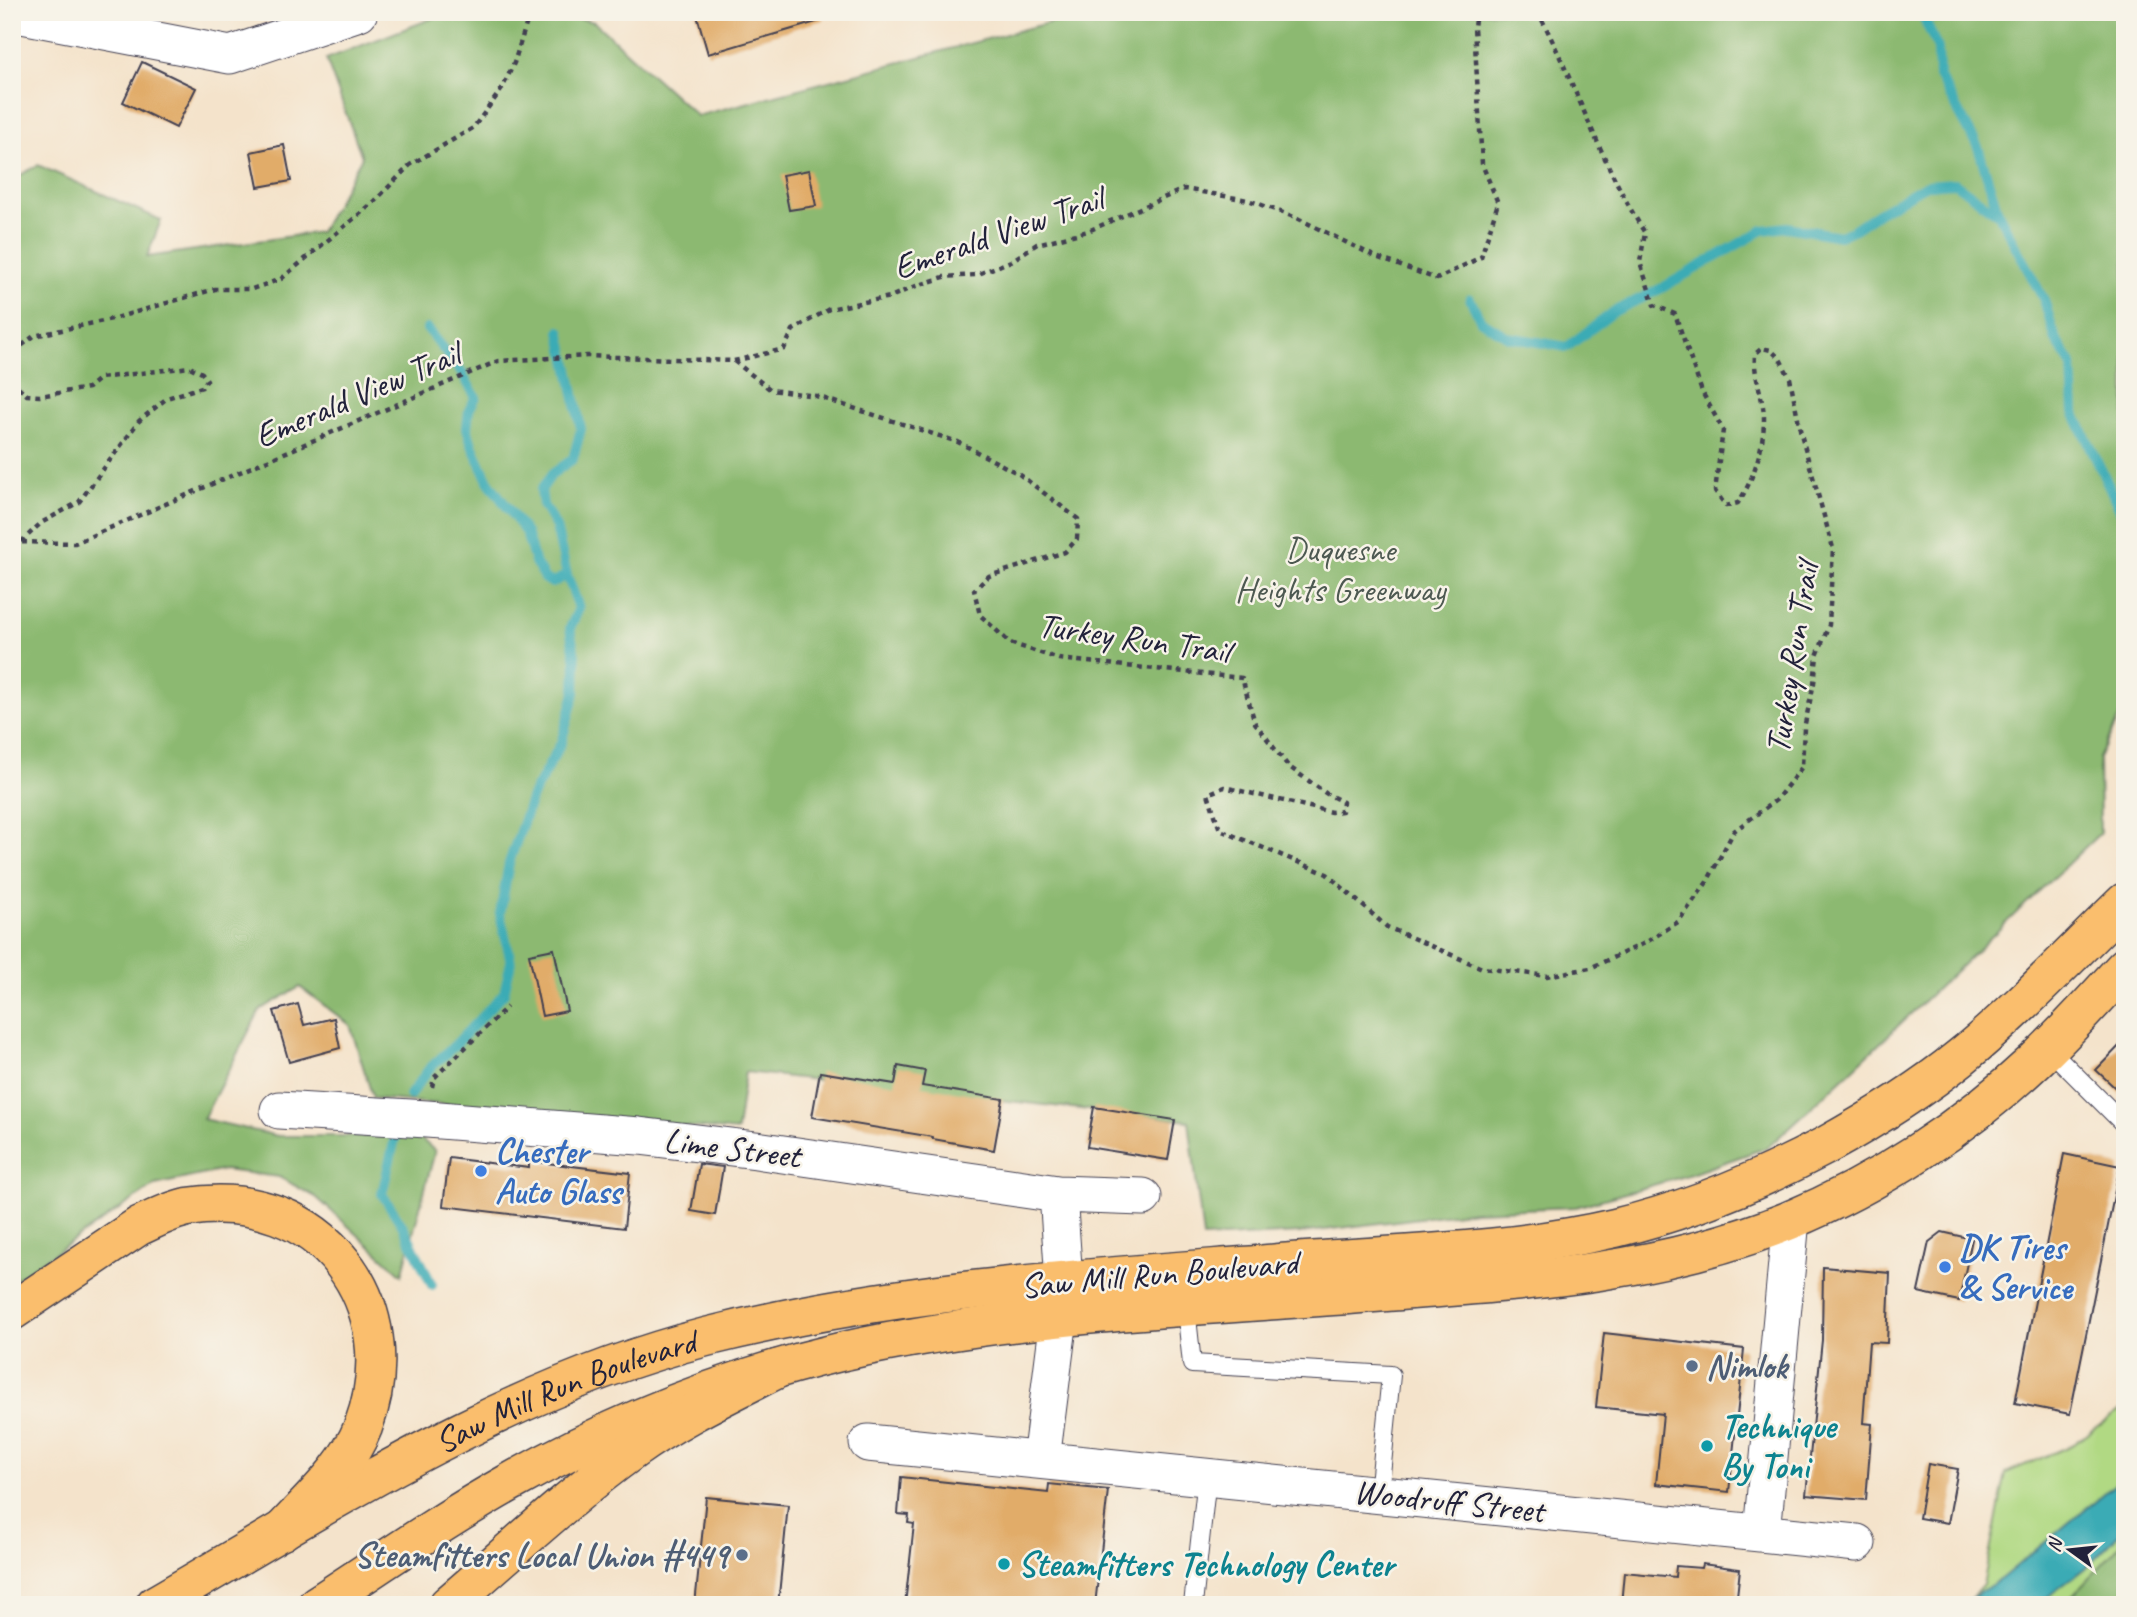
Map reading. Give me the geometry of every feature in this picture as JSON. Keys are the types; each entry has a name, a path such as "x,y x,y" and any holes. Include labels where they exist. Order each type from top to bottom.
{"highway":[{"name":"Saw Mill Run Boulevard","path":"155,1605 463,1430 522,1402 640,1357 704,1338 838,1309 947,1293 1520,1244 1567,1237 1656,1217 1712,1197 1823,1147 1875,1117 1959,1059 2125,902"},
{"name":"Saw Mill Run Boulevard","path":"317,1605 454,1516 576,1448 709,1391 839,1353 905,1340 1059,1318 1576,1276 1687,1255 1739,1239 1847,1193 1950,1130 1992,1099 2048,1048 2125,967"},
{"path":"1791,1219 1823,1147"},
{"path":"12,1311 139,1226 162,1215 187,1208 213,1205 266,1212 292,1222 318,1237 340,1258 369,1309 375,1339 376,1371 363,1426 353,1448 337,1472 282,1531"},
{"path":"448,1605 587,1485 634,1449 682,1419 777,1369"}],"street":[{"path":"12,15 230,55 359,12"},
{"name":"Lime Street","path":"279,1111 427,1119 639,1136 756,1150 1058,1194 1143,1197"},
{"path":"1058,1194 1064,1281"},
{"path":"1762,1533 1791,1219"},
{"path":"1041,1460 1059,1318"},
{"name":"Woodruff Street","path":"868,1443 1857,1543"}],"lane":[{"path":"2048,1048 2125,1125"},
{"path":"1186,1308 1192,1364 1391,1375 1379,1494"},
{"path":"1193,1605 1207,1477"}],"path":[{"path":"20,542 41,523 79,502 139,421 167,398 202,387 207,380 202,373 190,367 100,378 88,387 76,390 40,396 27,395 16,385 13,367 20,347 34,336 113,319 215,289 252,289 281,279 374,202 410,165 473,128 502,89 514,63 530,12"},
{"name":"Emerald View Trail","path":"12,542 75,543 498,361 587,356 734,362 783,349 793,330 829,309 890,297 944,277 976,275 1011,261 1037,244 1088,231 1184,189 1248,200 1297,218 1376,257 1437,279 1481,257 1498,203 1482,164 1474,27 1476,12"},
{"name":"Turkey Run Trail","path":"734,362 772,390 816,396 958,442 1019,474 1078,519 1077,538 1065,552 989,576 974,590 980,615 1010,643 1059,659 1242,678 1255,723 1288,766 1343,803 1342,811 1331,812 1224,787 1208,794 1220,830 1326,874 1387,928 1482,968 1547,976 1590,968 1645,943 1678,922 1707,882 1734,831 1776,800 1802,767 1804,728 1817,656 1829,625 1833,548 1801,434 1790,378 1780,359 1771,350 1762,348 1755,354 1754,368 1764,419 1758,456 1746,491 1738,503 1726,506 1715,491 1723,430 1702,392 1675,314 1654,304 1640,262 1646,233 1623,198 1560,53 1538,12"},
{"path":"427,1119 434,1078 507,1007"}],"green space":[{"name":"Duquesne Heights Greenway","path":"457,12 550,12 594,22 697,116 1089,12 2125,12 2125,706 2099,758 2100,833 1768,1147 1688,1175 1576,1207 1475,1211 1301,1233 1203,1238 1189,1121 745,1072 737,1131 373,1098 350,1025 300,987 260,1010 203,1119 278,1136 418,1136 435,1151 402,1275 316,1197 279,1177 224,1170 155,1185 12,1282 12,180 38,165 161,220 147,257 320,232 362,157 326,59 441,15"},
{"path":"2125,1407 2125,1605 1965,1605 1983,1585 2006,1473 2074,1444"},
{"path":"2125,1540 2125,1605 2064,1605"}],"water":[{"path":"2125,1476 2125,1528 2085,1568 2037,1605 1961,1605 2002,1578"}],"building":[{"path":"696,12 822,12 823,20 708,54"},
{"path":"142,62 196,88 176,128 123,102"},
{"path":"284,145 291,181 258,187 251,152"},
{"path":"809,170 816,206 789,210 782,175"},
{"path":"554,949 567,1011 542,1016 529,954"},
{"path":"298,1004 304,1025 334,1018 340,1048 289,1062 274,1011"},
{"path":"2125,1040 2125,1097 2096,1070"},
{"path":"898,1066 925,1071 922,1086 1003,1099 994,1150 812,1117 820,1072 895,1084"},
{"path":"1094,1107 1175,1120 1168,1160 1087,1147"},
{"path":"2064,1154 2120,1166 2070,1414 2015,1403"},
{"path":"449,1158 529,1168 529,1161 630,1173 624,1228 443,1206"},
{"path":"699,1164 723,1167 715,1215 691,1211"},
{"name":"DK Tires & Service","path":"1942,1232 1972,1239 1959,1301 1918,1292 1929,1242"},
{"path":"1823,1267 1890,1273 1887,1343 1869,1342 1863,1423 1872,1424 1866,1500 1806,1495 1822,1340"},
{"path":"1604,1333 1744,1349 1729,1492 1656,1484 1663,1414 1596,1407"},
{"path":"1928,1464 1958,1469 1948,1523 1919,1518"},
{"name":"Steamfitters Technology Center","path":"901,1477 1048,1493 1049,1484 1108,1490 1095,1605 905,1605 914,1524 908,1523 909,1515 898,1514"},
{"name":"Steamfitters Local Union #449","path":"706,1497 788,1505 778,1605 695,1605"},
{"path":"1702,1564 1740,1569 1736,1605 1621,1605 1624,1572 1675,1577 1676,1566 1701,1568"}],"waterway":[{"path":"1921,12 1938,49 1939,76 1978,147 1999,215"},
{"path":"1470,299 1481,321 1508,337 1567,347 1615,311 1662,288 1763,230 1787,227 1840,236 1926,185 1955,183 1999,215 2044,300 2056,340 2072,365 2074,412 2125,520"},
{"path":"427,329 463,374"},
{"path":"560,331 565,353"},
{"path":"410,1095 429,1069 504,993 511,962 500,914 509,863 532,796 561,743 575,693 576,662 570,628 579,608 567,575 556,527 543,505 541,490 552,474 573,459 581,429 567,359"},
{"path":"465,379 476,397 469,410 467,428 488,481 526,533 535,562 544,578 552,583 567,575"},
{"path":"397,1130 382,1194 404,1228 432,1285"}],"place":[{"name":"Chester Auto Glass","path":"481,1171"},
{"name":"DK Tires & Service","path":"1945,1267"},
{"name":"Nimlok","path":"1692,1366"},
{"name":"Technique By Toni","path":"1707,1446"},
{"name":"Steamfitters Local Union #449","path":"742,1555"},
{"name":"Steamfitters Technology Center","path":"1004,1564"}]}
